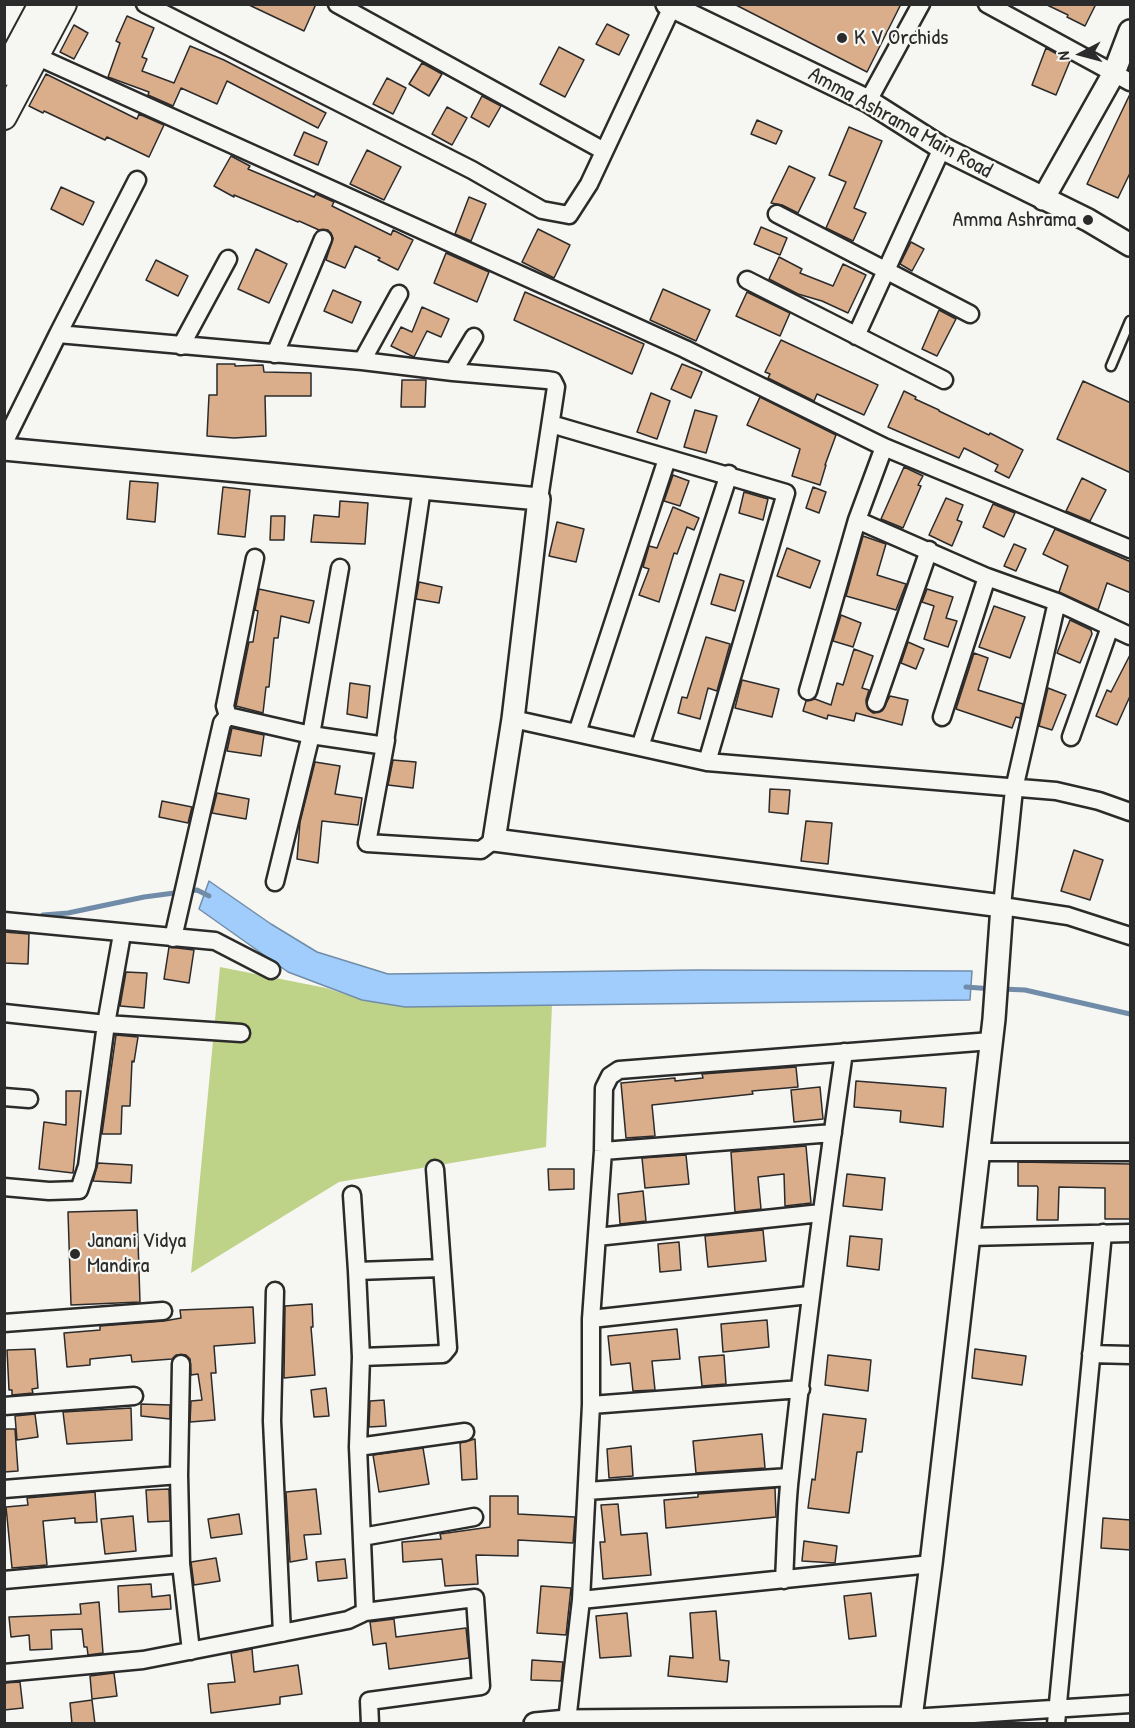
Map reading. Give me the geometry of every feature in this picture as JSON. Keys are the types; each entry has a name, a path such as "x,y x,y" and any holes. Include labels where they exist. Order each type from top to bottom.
{"main road":[{"path":"4,117 41,4"},
{"path":"4,73 27,52 64,4"}],"street":[{"path":"145,4 472,170 542,210 569,215 589,184 669,6"},
{"path":"337,4 604,151"},
{"path":"868,101 921,4"},
{"path":"987,4 1122,77"},
{"name":"Amma Ashrama Main Road","path":"669,6 868,101 942,148 1088,220 1131,245"},
{"path":"1043,199 1122,77 1131,31"},
{"path":"27,52 685,349 884,447 1131,549"},
{"path":"856,336 942,148"},
{"path":"4,443 137,180"},
{"path":"777,214 970,314"},
{"path":"275,354 323,239"},
{"path":"181,346 228,258"},
{"path":"747,280 944,380"},
{"path":"362,360 399,294"},
{"path":"58,334 362,360 453,372 553,381 556,387 539,499 513,719 494,840 481,850 367,843 386,740 422,488"},
{"path":"453,372 474,337"},
{"path":"551,424 667,459 729,474 786,493 707,762"},
{"path":"808,691 857,520 884,447"},
{"path":"4,449 539,499"},
{"path":"577,733 667,459"},
{"path":"640,747 729,474"},
{"path":"857,520 987,577 1058,602 1131,636"},
{"path":"876,703 928,550"},
{"path":"228,716 225,706 255,558"},
{"path":"275,882 311,735 340,568"},
{"path":"942,717 987,577"},
{"path":"911,1721 994,1019 1002,906 1014,789 1058,602"},
{"path":"1071,737 1110,627"},
{"path":"228,716 311,735 379,745 386,740"},
{"path":"173,938 222,723 228,716"},
{"path":"513,719 707,762 1056,791 1099,801 1131,812"},
{"path":"494,840 1002,906 1068,916 1131,936"},
{"path":"4,921 122,934 215,941 271,970"},
{"path":"4,1187 49,1191 79,1190 87,1166 106,1024 122,934"},
{"path":"4,1013 106,1024 241,1033"},
{"path":"567,1721 580,1600 587,1491 591,1405 591,1319 603,1151 604,1088 610,1076 619,1070 991,1041"},
{"path":"784,1580 789,1477 801,1389 809,1295 844,1052"},
{"path":"4,1097 29,1099"},
{"path":"603,1151 833,1133"},
{"path":"978,1152 1131,1152"},
{"path":"361,1357 443,1354 448,1348 435,1169"},
{"path":"352,1195 361,1357 358,1447 365,1612"},
{"path":"597,1237 821,1213"},
{"path":"1057,1716 1103,1233"},
{"path":"969,1237 1131,1233"},
{"path":"357,1271 441,1268"},
{"path":"275,1291 272,1421 282,1633"},
{"path":"591,1319 809,1295"},
{"path":"4,1323 163,1311"},
{"path":"1091,1354 1131,1355"},
{"path":"181,1364 179,1475 181,1564 191,1651"},
{"path":"591,1405 801,1389"},
{"path":"4,1406 134,1396"},
{"path":"358,1447 465,1432"},
{"path":"4,1489 179,1475"},
{"path":"587,1491 789,1477"},
{"path":"362,1537 474,1517"},
{"path":"4,1580 181,1564"},
{"path":"580,1600 931,1564"},
{"path":"4,1673 143,1660 348,1620 365,1612 475,1598 481,1686 369,1701 370,1724"},
{"path":"535,1724 567,1721 911,1721 1057,1716 1131,1704"}],"lane":[{"path":"1111,366 1130,322"}],"green space":[{"path":"220,967 326,988 362,1000 405,1007 552,1005 546,1147 339,1182 191,1273"}],"water":[{"path":"209,881 271,924 317,952 388,974 696,970 972,971 970,1000 405,1007 362,1000 288,972 199,909"}],"building":[{"path":"247,4 316,4 304,31"},
{"name":"K V Orchids","path":"734,4 901,4 867,72"},
{"path":"1045,4 1096,4 1085,26"},
{"path":"127,16 154,28 142,57 147,59 142,71 174,83 190,46 224,60 326,113 318,128 227,81 217,104 181,88 173,106 148,95 149,92 108,77 120,43 116,41"},
{"path":"607,24 629,35 619,55 596,44"},
{"path":"74,25 88,33 74,59 60,52"},
{"path":"559,47 584,60 565,97 540,84"},
{"path":"1046,48 1070,61 1056,95 1032,85"},
{"path":"422,63 442,74 429,96 409,84"},
{"path":"46,74 137,119 139,114 164,125 149,157 107,137 105,140 29,106"},
{"path":"387,78 406,88 393,114 373,104"},
{"path":"1131,92 1131,171 1118,198 1087,184"},
{"path":"482,96 501,106 489,127 471,117"},
{"path":"447,107 467,118 452,145 432,134"},
{"path":"757,120 782,131 776,144 751,134"},
{"path":"849,127 882,141 854,208 866,213 853,241 826,228 846,182 829,175"},
{"path":"304,132 327,142 318,165 294,155"},
{"path":"367,150 401,167 384,200 350,184"},
{"path":"231,156 250,166 248,169 314,197 316,194 334,202 332,206 391,235 393,230 413,240 398,270 355,246 345,268 326,260 333,238 328,230 319,230 298,222 234,195 234,197 214,186"},
{"path":"789,166 815,178 798,213 782,205 771,203"},
{"path":"61,187 94,202 83,225 51,209"},
{"path":"469,197 486,204 471,241 455,234"},
{"path":"761,227 787,238 780,255 754,244"},
{"path":"538,229 570,245 554,278 522,262"},
{"path":"911,242 924,249 912,271 900,264"},
{"path":"256,249 287,264 269,303 238,289"},
{"path":"446,253 489,272 477,302 434,283"},
{"path":"779,257 802,269 800,273 833,286 843,264 866,275 848,313 822,301 798,294 769,279"},
{"path":"156,260 188,276 178,296 146,280"},
{"path":"663,289 710,310 696,341 650,320"},
{"path":"333,290 361,302 352,323 324,311"},
{"path":"525,292 644,344 632,374 514,320"},
{"path":"747,292 790,313 780,336 736,316"},
{"path":"422,307 449,319 441,337 427,331 414,357 391,346 401,327 412,332"},
{"path":"939,310 956,319 937,356 922,349"},
{"path":"781,340 878,385 864,415 817,394 814,401 768,378 770,374 765,372"},
{"path":"217,364 263,365 264,372 311,373 311,396 265,396 266,436 234,438 207,436 209,395 217,395"},
{"path":"682,364 702,372 691,398 671,389"},
{"path":"402,380 426,380 425,407 401,407"},
{"path":"1083,381 1131,403 1131,473 1057,439"},
{"path":"904,391 939,411 1023,450 1009,478 995,471 998,465 964,448 959,458 888,427"},
{"path":"651,393 670,401 657,439 637,432"},
{"path":"760,397 836,435 820,485 792,476 800,449 747,425"},
{"path":"695,410 717,416 706,453 684,447"},
{"path":"904,467 923,476 903,528 881,519"},
{"path":"673,475 689,481 680,506 664,501"},
{"path":"1082,478 1106,490 1090,521 1066,511"},
{"path":"130,481 158,483 155,522 127,519"},
{"path":"223,487 250,490 245,537 218,534"},
{"path":"813,487 826,492 819,513 806,508"},
{"path":"744,492 768,499 763,520 739,513"},
{"path":"946,498 963,505 957,520 962,522 952,546 929,535"},
{"path":"340,501 368,503 365,544 311,542 314,515 339,517"},
{"path":"993,504 1015,513 1004,537 983,527"},
{"path":"673,507 699,518 694,530 687,527 677,554 674,553 659,602 639,595 649,569 643,567 649,546 657,548"},
{"path":"271,516 285,516 284,540 270,540"},
{"path":"557,522 584,529 576,562 549,556"},
{"path":"1055,529 1131,562 1131,593 1107,583 1098,610 1059,592 1068,566 1043,554"},
{"path":"863,536 886,544 877,575 906,584 896,610 846,596"},
{"path":"1014,544 1026,549 1016,571 1004,566"},
{"path":"787,548 820,561 810,588 777,576"},
{"path":"720,574 744,581 735,611 711,604"},
{"path":"419,582 442,587 439,603 416,599"},
{"path":"259,589 314,601 309,623 281,616 278,638 274,638 269,687 266,687 263,713 236,706 249,642 253,642"},
{"path":"927,589 953,597 946,618 957,621 948,647 924,639 934,606 922,602"},
{"path":"994,606 1025,617 1010,658 979,647"},
{"path":"841,615 861,623 853,647 833,641"},
{"path":"1070,620 1091,630 1092,634 1080,663 1057,653"},
{"path":"706,637 730,644 717,691 708,688 700,719 678,713 682,697 687,698"},
{"path":"908,642 924,649 916,669 901,663"},
{"path":"854,649 873,656 862,688 869,690 866,700 868,709 873,713 882,711 890,696 908,700 902,725 856,713 854,721 828,715 827,719 803,711 806,701 815,699 831,705 837,683 843,685"},
{"path":"974,653 988,658 978,690 1023,704 1020,718 1016,717 1012,728 956,709"},
{"path":"1131,653 1131,694 1117,725 1096,716 1107,690 1111,692"},
{"path":"742,680 779,689 772,717 735,708"},
{"path":"350,683 370,686 367,718 347,714"},
{"path":"1048,688 1066,695 1052,730 1039,726"},
{"path":"232,728 264,735 261,756 227,751"},
{"path":"393,760 416,762 413,788 388,785"},
{"path":"315,762 340,766 335,794 362,798 358,825 322,821 318,863 297,859 300,822"},
{"path":"770,789 790,790 788,814 769,812"},
{"path":"217,793 249,799 246,819 212,813"},
{"path":"162,801 192,807 188,823 159,817"},
{"path":"806,821 832,823 828,864 801,861"},
{"path":"1074,850 1103,860 1090,900 1061,891"},
{"path":"4,932 29,934 28,964 4,963"},
{"path":"169,947 194,950 189,983 164,979"},
{"path":"126,972 147,973 144,1008 120,1006"},
{"path":"116,1035 138,1037 134,1062 132,1061 130,1106 122,1106 121,1134 102,1134"},
{"path":"796,1067 798,1087 652,1105 655,1136 626,1138 621,1083 675,1078 675,1081 703,1078 702,1074"},
{"path":"856,1081 946,1088 943,1127 900,1122 901,1111 854,1107"},
{"path":"820,1087 823,1119 794,1122 791,1090"},
{"path":"66,1091 81,1091 73,1173 39,1169 44,1122 66,1125"},
{"path":"806,1146 811,1203 785,1206 784,1174 758,1177 761,1209 735,1212 731,1152"},
{"path":"686,1155 689,1184 645,1188 642,1158"},
{"path":"1018,1162 1131,1164 1131,1219 1105,1219 1105,1188 1059,1187 1058,1220 1037,1220 1038,1188 1037,1186 1018,1186"},
{"path":"98,1163 132,1165 131,1183 93,1181"},
{"path":"548,1169 574,1169 574,1189 549,1190"},
{"path":"847,1174 885,1178 882,1210 843,1206"},
{"path":"643,1191 646,1221 620,1224 618,1194"},
{"path":"137,1210 140,1302 71,1305 68,1212"},
{"path":"763,1230 766,1261 708,1267 705,1236"},
{"path":"850,1236 882,1239 879,1270 847,1266"},
{"path":"679,1242 681,1270 660,1272 658,1244"},
{"path":"312,1304 313,1327 311,1327 315,1375 284,1378 285,1306"},
{"path":"253,1307 255,1343 214,1346 216,1373 211,1373 215,1420 190,1422 191,1401 202,1400 198,1374 191,1375 190,1359 186,1355 176,1355 172,1359 132,1362 131,1355 90,1359 90,1365 67,1367 64,1333 100,1330 100,1326 181,1318 180,1310"},
{"path":"767,1320 769,1347 723,1352 721,1324"},
{"path":"677,1329 680,1359 652,1361 655,1390 633,1391 630,1363 611,1365 608,1336"},
{"path":"35,1349 38,1388 32,1389 33,1393 12,1395 12,1390 9,1390 7,1350"},
{"path":"975,1349 1026,1356 1022,1385 972,1378"},
{"path":"724,1355 726,1384 702,1386 699,1357"},
{"path":"828,1355 871,1360 868,1391 825,1385"},
{"path":"326,1388 329,1416 314,1417 311,1390"},
{"path":"384,1400 386,1426 369,1427 370,1401"},
{"path":"141,1404 170,1405 170,1419 141,1416"},
{"path":"131,1408 132,1440 67,1444 63,1412"},
{"path":"35,1414 38,1437 17,1440 15,1416"},
{"path":"823,1414 866,1419 862,1452 857,1452 849,1513 808,1508 812,1479 815,1480"},
{"path":"4,1429 15,1429 18,1471 4,1472"},
{"path":"762,1434 765,1468 696,1473 693,1441"},
{"path":"475,1439 477,1479 462,1480 460,1443"},
{"path":"631,1446 633,1476 609,1478 607,1449"},
{"path":"423,1448 429,1484 379,1492 373,1455"},
{"path":"775,1488 776,1517 666,1528 664,1500 698,1497 698,1494"},
{"path":"169,1489 170,1521 148,1522 146,1490"},
{"path":"316,1489 321,1534 304,1535 307,1559 290,1562 286,1492"},
{"path":"95,1492 97,1522 75,1523 75,1518 43,1521 47,1565 12,1568 6,1507 28,1505 27,1498"},
{"path":"490,1496 518,1496 518,1514 575,1517 573,1543 518,1540 518,1556 476,1555 478,1584 445,1586 442,1559 403,1562 402,1542 441,1539 440,1534 490,1527"},
{"path":"618,1504 621,1535 647,1533 651,1575 603,1579 600,1542 605,1542 601,1505"},
{"path":"239,1514 242,1534 211,1538 208,1519"},
{"path":"133,1516 136,1551 105,1554 101,1519"},
{"path":"1103,1518 1131,1520 1131,1550 1101,1548"},
{"path":"804,1541 837,1546 835,1563 802,1561"},
{"path":"216,1558 220,1581 194,1585 191,1562"},
{"path":"345,1559 347,1578 318,1581 316,1562"},
{"path":"151,1584 152,1597 170,1595 171,1609 119,1612 118,1586"},
{"path":"541,1586 571,1588 566,1635 537,1633"},
{"path":"871,1593 876,1636 849,1639 844,1596"},
{"path":"99,1602 103,1653 88,1655 87,1647 84,1647 82,1629 51,1630 52,1649 30,1650 29,1635 11,1637 9,1617 81,1614 80,1604"},
{"path":"716,1611 720,1660 729,1661 727,1682 668,1676 670,1656 693,1658 690,1613"},
{"path":"627,1613 631,1656 600,1658 596,1616"},
{"path":"394,1619 396,1637 466,1628 469,1658 389,1669 386,1643 373,1645 370,1622"},
{"path":"252,1649 254,1672 298,1665 302,1694 280,1697 280,1704 211,1713 208,1684 235,1682 231,1653"},
{"path":"532,1660 563,1662 561,1681 531,1680"},
{"path":"114,1673 117,1696 92,1699 90,1676"},
{"path":"20,1682 23,1708 4,1710 4,1683"},
{"path":"92,1700 95,1724 72,1724 70,1703"}],"waterway":[{"path":"43,915 68,913 144,897 197,890 209,896"},
{"path":"966,987 993,989"},
{"path":"1002,989 1025,990 1130,1014"}],"place":[{"name":"K V Orchids","path":"842,38"},
{"name":"Amma Ashrama","path":"1088,220"},
{"name":"Janani Vidya Mandira","path":"75,1254"}]}
